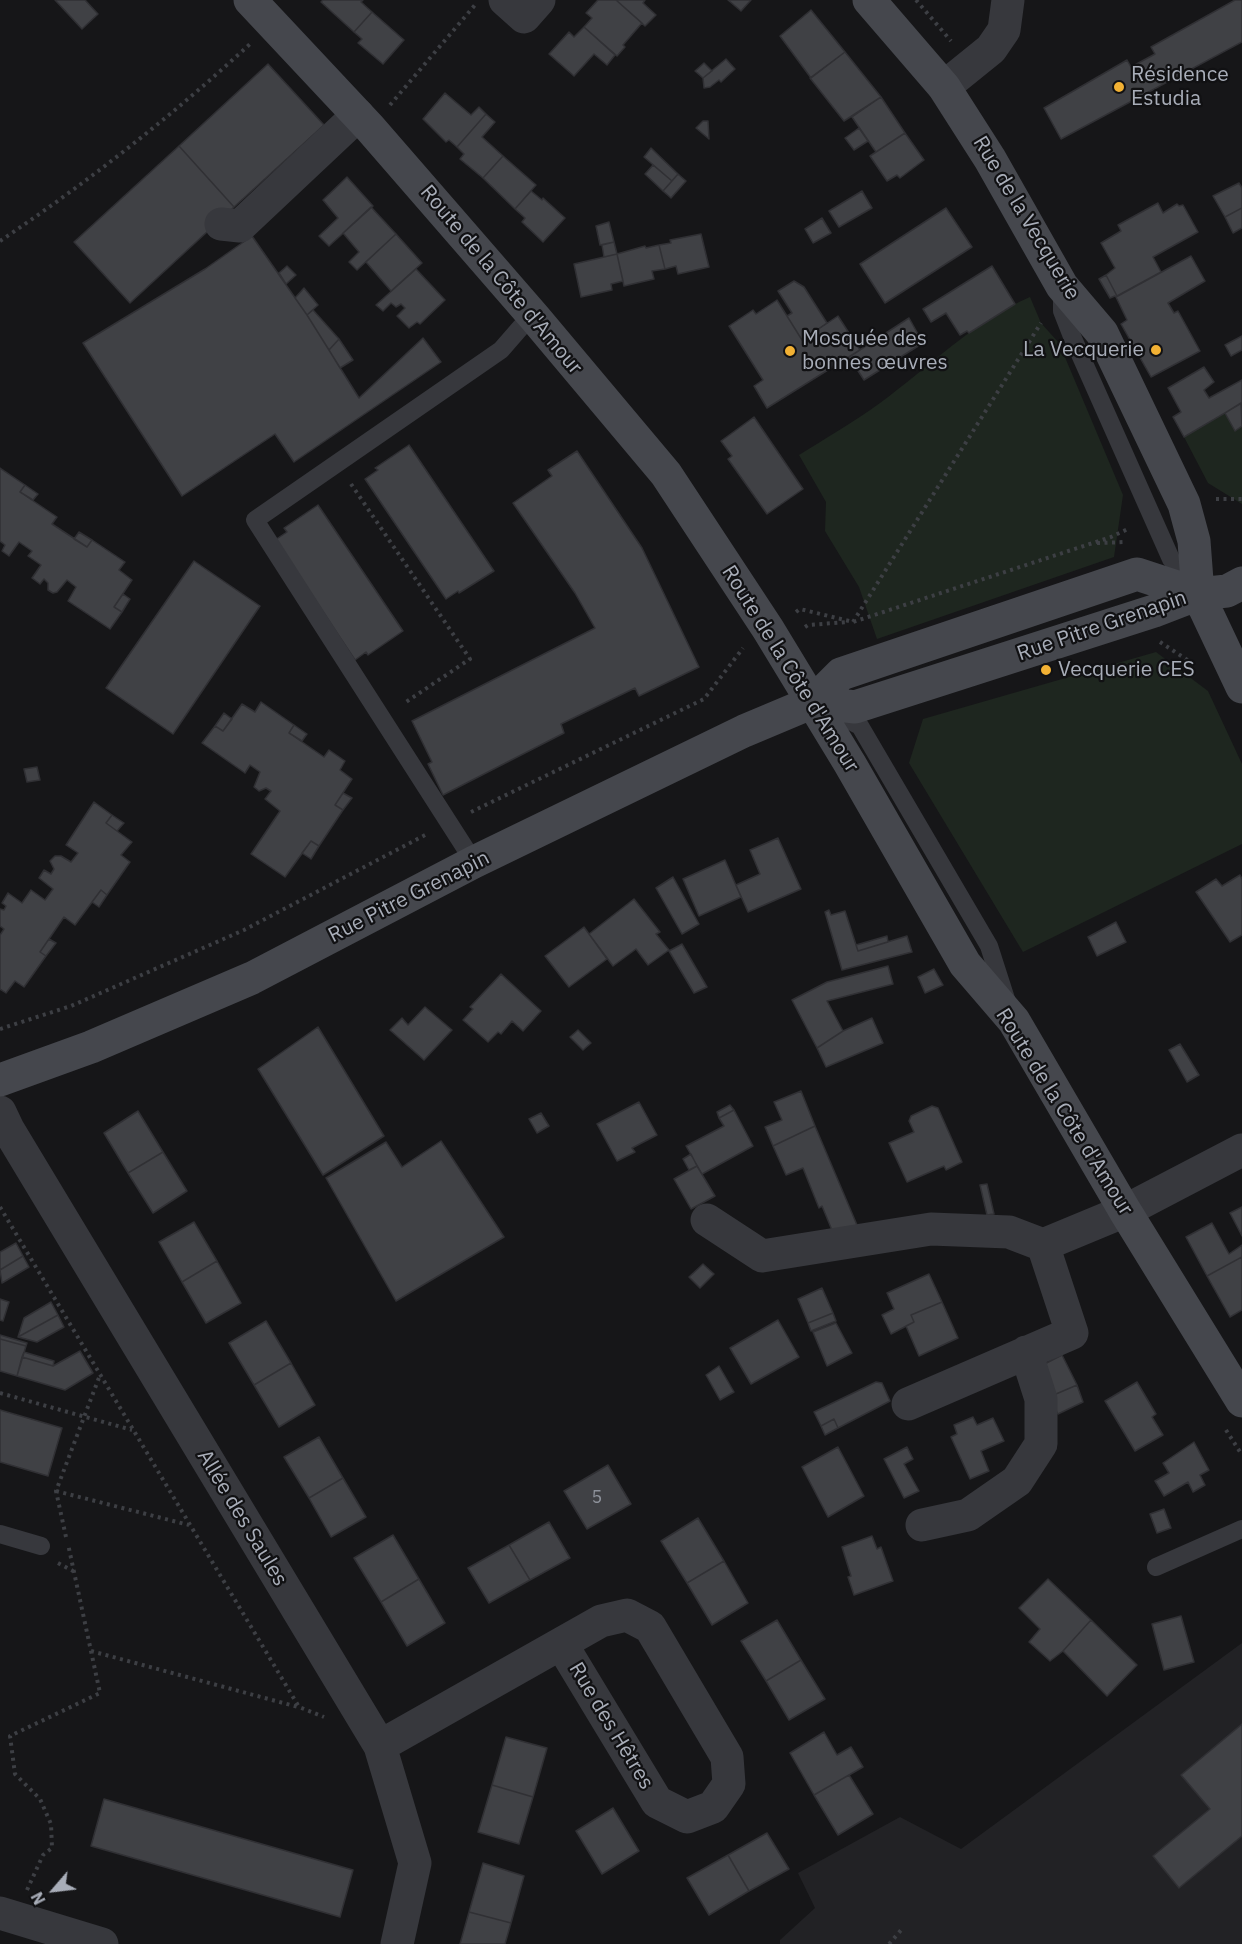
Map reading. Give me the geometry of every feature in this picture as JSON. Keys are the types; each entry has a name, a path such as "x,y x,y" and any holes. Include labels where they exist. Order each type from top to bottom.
{"main road":[{"name":"Route de la Côte d'Amour","path":"250,0 364,121 666,474 813,702 965,964 1014,1021 1125,1211 1242,1401"},
{"name":"Rue de la Vecquerie","path":"869,0 944,87 972,129 1062,286 1102,333 1184,504 1194,541 1198,594 1242,687"},
{"name":"Rue Pitre Grenapin","path":"0,1080 91,1047 252,978 474,862 744,731 813,702 841,674 1137,574 1198,594"},
{"path":"1198,594 1227,591 1242,583"}],"street":[{"path":"505,0 524,17 539,0"},
{"path":"944,87 991,50 1004,30 1008,0"},
{"path":"221,224 240,226 364,121"},
{"name":"Allée des Saules","path":"0,1112 8,1130 380,1746 416,1863 397,1944"},
{"path":"707,1220 762,1256 931,1229 1009,1232 1043,1245 1125,1211 1242,1150"},
{"path":"908,1404 1072,1333 1043,1245"},
{"path":"922,1525 968,1515 1017,1481 1041,1444 1041,1399 1026,1352"},
{"name":"Rue des Hêtres","path":"380,1746 601,1621 627,1615 651,1627 728,1757 729,1784 713,1807 687,1817 657,1802 562,1645"},
{"path":"6,1915 102,1944"}],"lane":[{"path":"474,862 255,520 501,350 521,327"},
{"path":"1156,1567 1242,1529"},
{"path":"0,1534 41,1546"}],"path":[{"path":"364,121 479,0"},
{"path":"0,241 54,205 124,150 224,68 272,24"},
{"path":"1062,286 853,622 1090,543"},
{"path":"338,463 470,659 382,718"},
{"path":"1212,499 1242,498"},
{"path":"0,1029 71,1006 244,930 450,822 704,699 748,641"},
{"path":"0,1207 299,1707"},
{"path":"6,1915 43,1855 52,1848 51,1824 40,1799 15,1774 10,1736 100,1693 56,1491 100,1375"},
{"path":"0,1393 133,1430"},
{"path":"56,1491 190,1525"},
{"path":"91,1651 299,1707 333,1721"},
{"path":"889,1944 902,1929"}],"shaded area":[{"path":"1030,297 1041,323 1059,343 1123,495 1114,557 877,639 859,587 825,531 826,502 799,455 880,403 990,319"},
{"path":"1242,403 1242,504 1208,483 1184,437"},
{"path":"1156,652 1208,691 1242,764 1242,844 1023,952 909,763 923,719"},
{"path":"1242,1643 1242,1944 780,1944 780,1940 815,1908 798,1873 900,1817 961,1849"}],"building":[{"path":"55,0 85,0 98,14 82,29"},
{"path":"323,0 363,0 361,2 372,12 354,32 321,2"},
{"path":"598,0 616,0 642,23 623,45 625,47 617,56 584,27 592,18 586,13"},
{"path":"616,0 645,0 643,3 656,15 645,26"},
{"path":"728,0 751,0 741,11"},
{"name":"Résidence Estudia","path":"1235,0 1242,0 1242,42 1061,139 1044,108 1127,60 1131,67 1155,54 1151,47"},
{"path":"811,10 845,52 811,78 780,36"},
{"path":"372,12 404,40 383,64 358,43 362,39 354,32"},
{"path":"584,27 615,55 607,65 594,54 574,76 549,54 569,32 574,37"},
{"path":"845,52 881,97 844,121 810,78"},
{"path":"726,59 735,69 721,82 719,80 710,87 704,88 703,78"},
{"path":"704,63 712,71 703,78 695,71"},
{"path":"268,64 324,125 234,207 179,146"},
{"path":"445,93 471,115 479,107 486,114 457,147 449,140 446,142 423,119"},
{"path":"881,97 905,133 876,152 852,117"},
{"path":"486,114 495,122 482,137 503,156 483,178 460,159 464,154 457,147"},
{"path":"703,121 708,121 709,139 696,128"},
{"path":"859,128 868,141 854,150 845,138"},
{"path":"905,133 924,160 900,178 897,175 887,181 870,156"},
{"path":"179,146 234,207 130,303 74,242"},
{"path":"651,148 678,174 672,181 644,157"},
{"path":"503,156 536,185 515,209 483,178"},
{"path":"653,165 672,181 663,191 645,174"},
{"path":"678,174 686,181 671,198 663,191"},
{"path":"347,177 373,206 329,246 319,236 338,218 323,200"},
{"path":"1239,183 1242,188 1242,208 1225,217 1213,196"},
{"path":"531,191 542,200 543,198 565,218 543,242 522,222 525,218 515,209"},
{"path":"862,191 872,208 839,227 829,211"},
{"path":"1158,203 1163,213 1177,204 1183,205 1198,232 1153,257 1161,272 1117,296 1106,275 1115,268 1101,243 1121,231 1118,225"},
{"path":"371,207 396,234 357,270 349,262 359,252 343,233"},
{"path":"946,208 972,247 885,303 860,264"},
{"path":"1242,208 1242,228 1233,233 1225,217"},
{"path":"822,218 831,233 813,243 805,229"},
{"path":"609,222 614,242 600,245 596,226"},
{"path":"396,234 422,263 391,291 366,262"},
{"path":"701,234 709,267 678,274 676,266 665,269 659,245 671,243 670,240"},
{"path":"252,236 307,315 359,398 423,338 441,362 294,462 275,434 182,496 83,343 205,269"},
{"path":"614,242 617,254 604,257 602,245"},
{"path":"659,245 665,269 652,271 654,279 624,286 617,254 645,246 646,248"},
{"path":"617,254 623,281 611,284 612,290 581,297 574,264"},
{"path":"1191,256 1205,281 1168,303 1174,313 1178,311 1200,351 1151,377 1121,324 1127,320 1116,297"},
{"path":"287,266 296,275 286,284 279,273"},
{"path":"992,266 1015,304 969,333 967,331 960,335 946,313 931,322 923,309"},
{"path":"416,269 445,300 420,324 417,322 409,328 397,316 405,308 401,304 396,307 391,303 383,311 376,305"},
{"path":"1106,275 1116,297 1110,298 1099,279"},
{"path":"794,281 804,287 827,323 802,340 787,316 792,313 778,291"},
{"path":"304,288 318,305 307,315 295,298"},
{"path":"777,300 802,340 838,316 860,350 767,408 754,386 763,380 729,326 753,310 756,314"},
{"path":"313,310 339,339 329,350 307,315"},
{"path":"909,318 923,343 864,380 849,357"},
{"path":"1242,336 1242,350 1231,356 1225,345"},
{"path":"339,339 353,360 340,368 329,350"},
{"path":"1204,367 1214,382 1204,390 1209,398 1242,380 1242,403 1184,437 1173,417 1181,412 1168,388"},
{"path":"1241,403 1242,426 1235,431 1225,413"},
{"path":"754,417 803,489 767,514 728,459 732,456 721,441"},
{"path":"409,445 494,571 446,599 365,479 378,470 375,468"},
{"path":"577,451 642,548 699,667 639,696 635,688 561,724 564,733 443,795 428,764 432,762 412,721 595,628 575,593 513,503 552,476 548,470"},
{"path":"0,468 25,485 20,492 57,517 52,524 87,547 92,540 125,562 119,570 132,580 114,607 122,612 110,629 68,601 76,587 67,580 57,592 53,593 48,590 48,583 44,579 40,584 32,578 41,565 28,556 32,551 19,542 9,556 2,551 5,545 0,541"},
{"path":"25,485 38,494 33,500 20,492"},
{"path":"318,505 403,631 368,655 366,652 355,660 275,540 287,532 284,528"},
{"path":"79,532 92,540 87,547 74,539"},
{"path":"194,561 260,606 173,734 106,688"},
{"path":"123,594 130,599 122,612 114,607"},
{"path":"261,702 294,725 289,733 324,757 329,750 345,761 340,770 352,779 335,805 343,810 319,846 311,841 285,877 251,854 280,811 265,799 271,791 266,788 259,791 254,787 260,772 250,765 245,773 202,743 215,726 223,731 242,704 255,712"},
{"path":"224,713 232,719 223,731 215,726"},
{"path":"294,725 307,734 302,741 289,733"},
{"path":"37,767 40,780 27,782 24,769"},
{"path":"343,793 352,798 343,810 335,805"},
{"path":"94,802 112,815 106,823 132,842 121,855 130,862 107,895 101,890 75,925 64,917 40,952 46,956 24,987 15,981 6,993 0,989 0,935 4,929 0,926 0,909 4,910 6,906 2,903 8,893 22,903 31,890 45,900 53,889 39,878 44,870 51,874 54,869 50,861 55,856 61,856 71,862 78,853 66,845"},
{"path":"112,815 124,823 117,831 106,823"},
{"path":"778,838 801,889 748,912 736,885 760,874 750,850"},
{"path":"311,841 319,846 311,859 302,853"},
{"path":"725,860 741,897 699,916 683,879"},
{"path":"1240,875 1242,879 1242,935 1230,942 1196,892 1216,879 1222,886"},
{"path":"673,877 699,924 682,934 656,888"},
{"path":"101,890 107,895 99,907 92,902"},
{"path":"634,899 660,932 656,934 669,950 648,965 636,949 613,966 589,934"},
{"path":"829,910 831,915 845,911 858,951 907,936 912,952 842,970 825,912"},
{"path":"1116,922 1126,942 1097,956 1088,937"},
{"path":"584,927 607,959 569,987 545,956"},
{"path":"887,936 888,942 858,951 856,945"},
{"path":"49,939 56,943 46,956 40,952"},
{"path":"682,944 707,987 694,993 669,951"},
{"path":"888,966 893,984 827,1001 843,1031 817,1048 792,1000 827,982"},
{"path":"934,969 943,985 925,993 918,977"},
{"path":"501,974 541,1011 523,1031 512,1021 501,1034 498,1032 488,1042 463,1020 473,1009 470,1007"},
{"path":"425,1007 452,1030 424,1060 390,1030 402,1018 408,1025"},
{"path":"872,1018 883,1043 826,1067 817,1048 843,1031"},
{"path":"318,1027 384,1136 323,1175 258,1069"},
{"path":"578,1030 591,1043 583,1050 570,1037"},
{"path":"1180,1044 1199,1075 1187,1082 1169,1050"},
{"path":"801,1091 815,1126 773,1146 765,1127 782,1120 774,1102"},
{"path":"639,1102 657,1135 632,1148 635,1152 617,1161 597,1124"},
{"path":"730,1105 734,1110 719,1118 717,1112"},
{"path":"932,1106 938,1108 962,1162 946,1170 944,1166 907,1182 889,1143 914,1132 909,1121 911,1116"},
{"path":"734,1110 753,1146 702,1174 686,1146 724,1126 719,1118"},
{"path":"138,1111 163,1152 128,1173 104,1133"},
{"path":"541,1113 549,1126 537,1133 529,1119"},
{"path":"815,1126 857,1225 834,1235 822,1206 819,1208 803,1168 786,1175 773,1146"},
{"path":"441,1141 504,1237 396,1301 326,1178 386,1142 402,1167"},
{"path":"163,1152 187,1191 153,1213 128,1173"},
{"path":"691,1154 697,1166 689,1170 683,1159"},
{"path":"697,1166 715,1196 691,1209 674,1179"},
{"path":"987,1184 994,1214 987,1215 980,1185"},
{"path":"1242,1207 1242,1236 1230,1213"},
{"path":"194,1222 217,1261 182,1282 159,1242"},
{"path":"1212,1223 1229,1254 1242,1245 1242,1257 1207,1276 1186,1237"},
{"path":"16,1243 23,1256 0,1270 0,1252"},
{"path":"23,1256 29,1267 2,1283 0,1270"},
{"path":"1242,1257 1242,1310 1230,1317 1207,1276"},
{"path":"217,1261 241,1303 206,1323 182,1282"},
{"path":"703,1264 714,1274 700,1288 689,1277"},
{"path":"929,1274 942,1302 911,1315 914,1322 891,1334 882,1315 894,1309 887,1293"},
{"path":"822,1288 833,1313 808,1323 798,1299"},
{"path":"0,1299 9,1302 3,1321 0,1320"},
{"path":"51,1302 58,1315 18,1337 24,1318"},
{"path":"942,1302 958,1338 919,1356 906,1326 914,1322 911,1315"},
{"path":"833,1313 836,1321 811,1331 808,1323"},
{"path":"58,1315 64,1327 37,1342 18,1337"},
{"path":"778,1320 799,1357 751,1384 730,1348"},
{"path":"266,1321 291,1363 254,1385 229,1343"},
{"path":"836,1323 852,1353 827,1366 813,1332"},
{"path":"0,1335 27,1343 26,1346 0,1339"},
{"path":"0,1339 26,1346 17,1376 0,1371"},
{"path":"80,1351 93,1373 65,1390 17,1376 22,1357 53,1366"},
{"path":"24,1352 54,1361 53,1366 22,1357"},
{"path":"1062,1355 1077,1385 1049,1397 1035,1369"},
{"path":"291,1363 315,1405 279,1427 254,1385"},
{"path":"719,1366 734,1392 720,1400 706,1375"},
{"path":"876,1382 882,1383 890,1401 838,1428 834,1419 821,1426 814,1412"},
{"path":"1137,1382 1156,1414 1152,1417 1163,1435 1135,1451 1105,1401"},
{"path":"1077,1385 1083,1402 1058,1414 1049,1397"},
{"path":"0,1410 62,1428 48,1476 0,1462"},
{"path":"973,1417 977,1425 993,1418 1004,1441 981,1451 989,1471 970,1479 951,1437 957,1434 954,1425"},
{"path":"834,1419 838,1428 825,1435 821,1426"},
{"path":"319,1437 343,1478 309,1498 284,1457"},
{"path":"1194,1442 1209,1470 1200,1475 1205,1485 1193,1492 1188,1482 1164,1496 1155,1481 1169,1473 1163,1463"},
{"path":"838,1447 864,1496 828,1517 802,1467"},
{"path":"907,1447 913,1459 904,1464 919,1491 904,1498 884,1459"},
{"path":"608,1465 631,1504 587,1529 564,1491"},
{"path":"343,1478 366,1517 331,1537 309,1498"},
{"path":"1164,1509 1171,1528 1157,1533 1150,1514"},
{"path":"698,1518 724,1561 687,1583 661,1541"},
{"path":"549,1522 570,1558 530,1580 509,1545"},
{"path":"393,1535 419,1579 381,1602 354,1558"},
{"path":"872,1536 877,1549 881,1547 893,1581 854,1595 842,1547"},
{"path":"509,1545 530,1580 489,1603 468,1568"},
{"path":"724,1561 748,1603 712,1625 687,1583"},
{"path":"419,1579 445,1623 407,1646 381,1602"},
{"path":"1048,1579 1091,1620 1063,1651 1050,1661 1029,1642 1040,1629 1019,1608"},
{"path":"1181,1616 1194,1662 1164,1670 1152,1624"},
{"path":"777,1620 801,1660 766,1681 741,1641"},
{"path":"1091,1620 1137,1665 1107,1696 1063,1651"},
{"path":"801,1660 825,1699 789,1720 766,1681"},
{"path":"1242,1724 1242,1836 1179,1888 1153,1856 1210,1809 1181,1775"},
{"path":"824,1732 837,1755 851,1747 863,1767 814,1795 790,1753"},
{"path":"506,1737 547,1748 533,1797 492,1785"},
{"path":"849,1775 873,1814 838,1835 814,1795"},
{"path":"492,1785 533,1797 519,1844 478,1832"},
{"path":"104,1799 353,1870 340,1917 91,1846"},
{"path":"613,1808 639,1851 602,1874 576,1831"},
{"path":"767,1833 789,1869 749,1891 728,1855"},
{"path":"728,1855 749,1891 709,1915 687,1878"},
{"path":"483,1863 524,1876 511,1923 469,1912"},
{"path":"469,1912 511,1923 505,1944 460,1944"}],"place":[{"name":"Résidence Estudia","path":"1119,87"},
{"name":"La Vecquerie","path":"1156,350"},
{"name":"Mosquée des bonnes œuvres","path":"790,351"},
{"name":"Vecquerie CES","path":"1046,670"}]}
